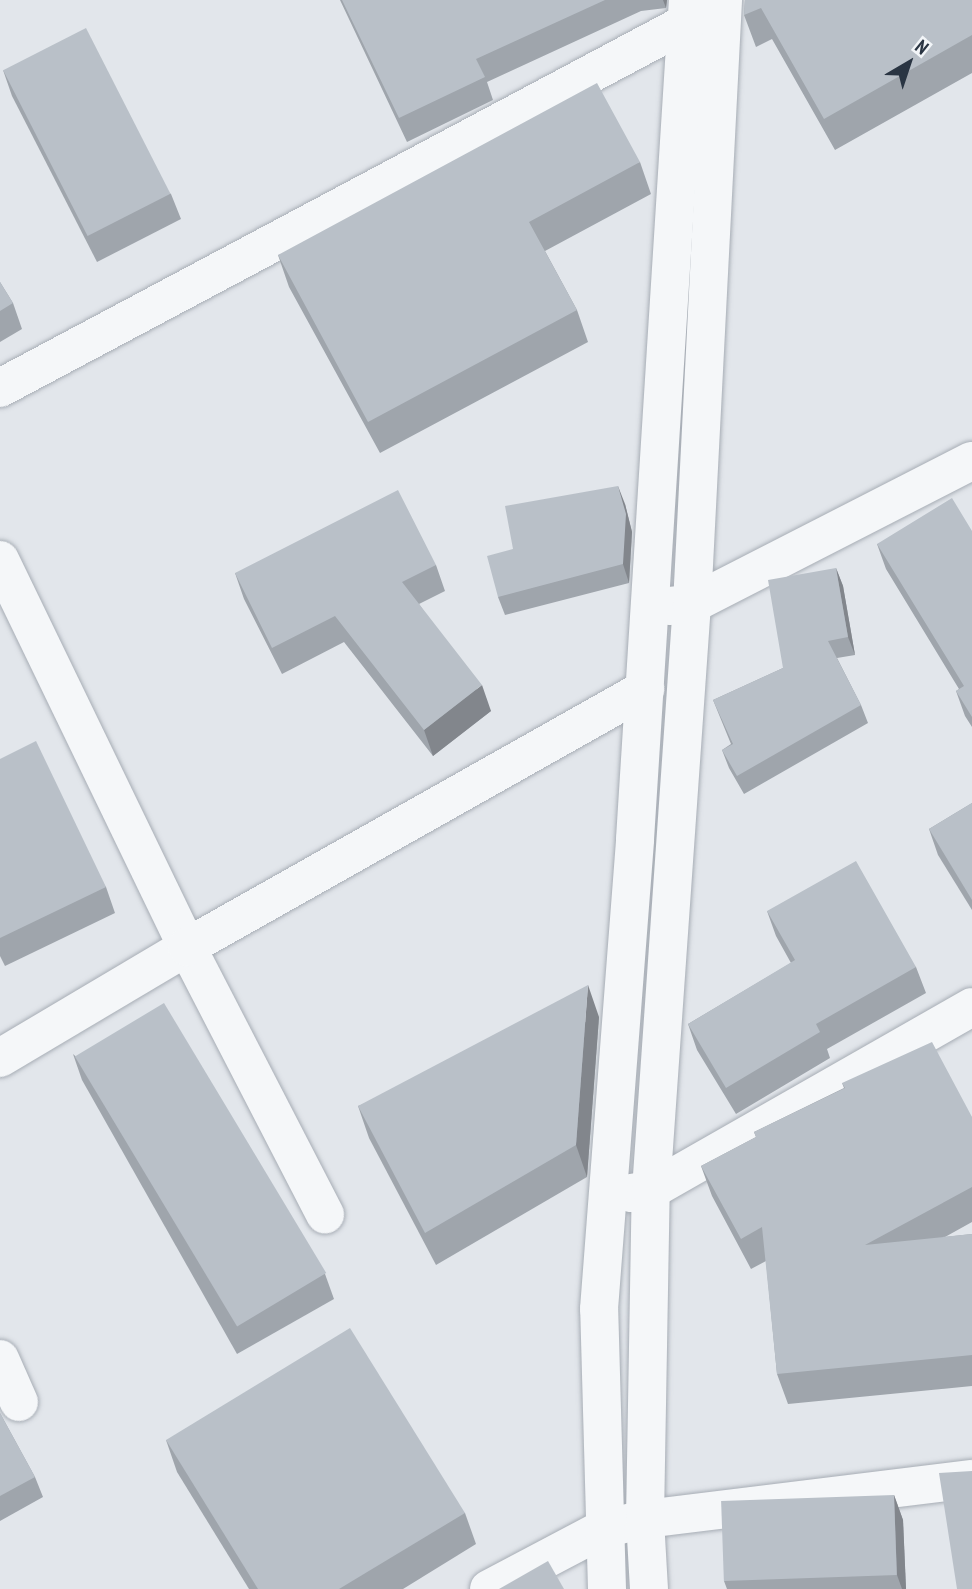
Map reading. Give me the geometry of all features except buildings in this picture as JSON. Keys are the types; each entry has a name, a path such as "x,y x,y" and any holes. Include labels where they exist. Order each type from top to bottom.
{"street":[{"path":"649,1589 645,1519 651,1190 692,604 705,354 705,6"},
{"path":"607,1589 603,1529 599,1309 645,689 665,354 705,6"},
{"path":"0,388 705,6"},
{"path":"665,354 705,354"},
{"path":"650,607 692,604 972,461"},
{"path":"0,560 187,947 325,1214"},
{"path":"0,1058 187,947 645,689"},
{"path":"608,1197 651,1190 972,1007"},
{"path":"0,1359 19,1402"},
{"path":"489,1589 603,1529 645,1519 972,1479"}]}
